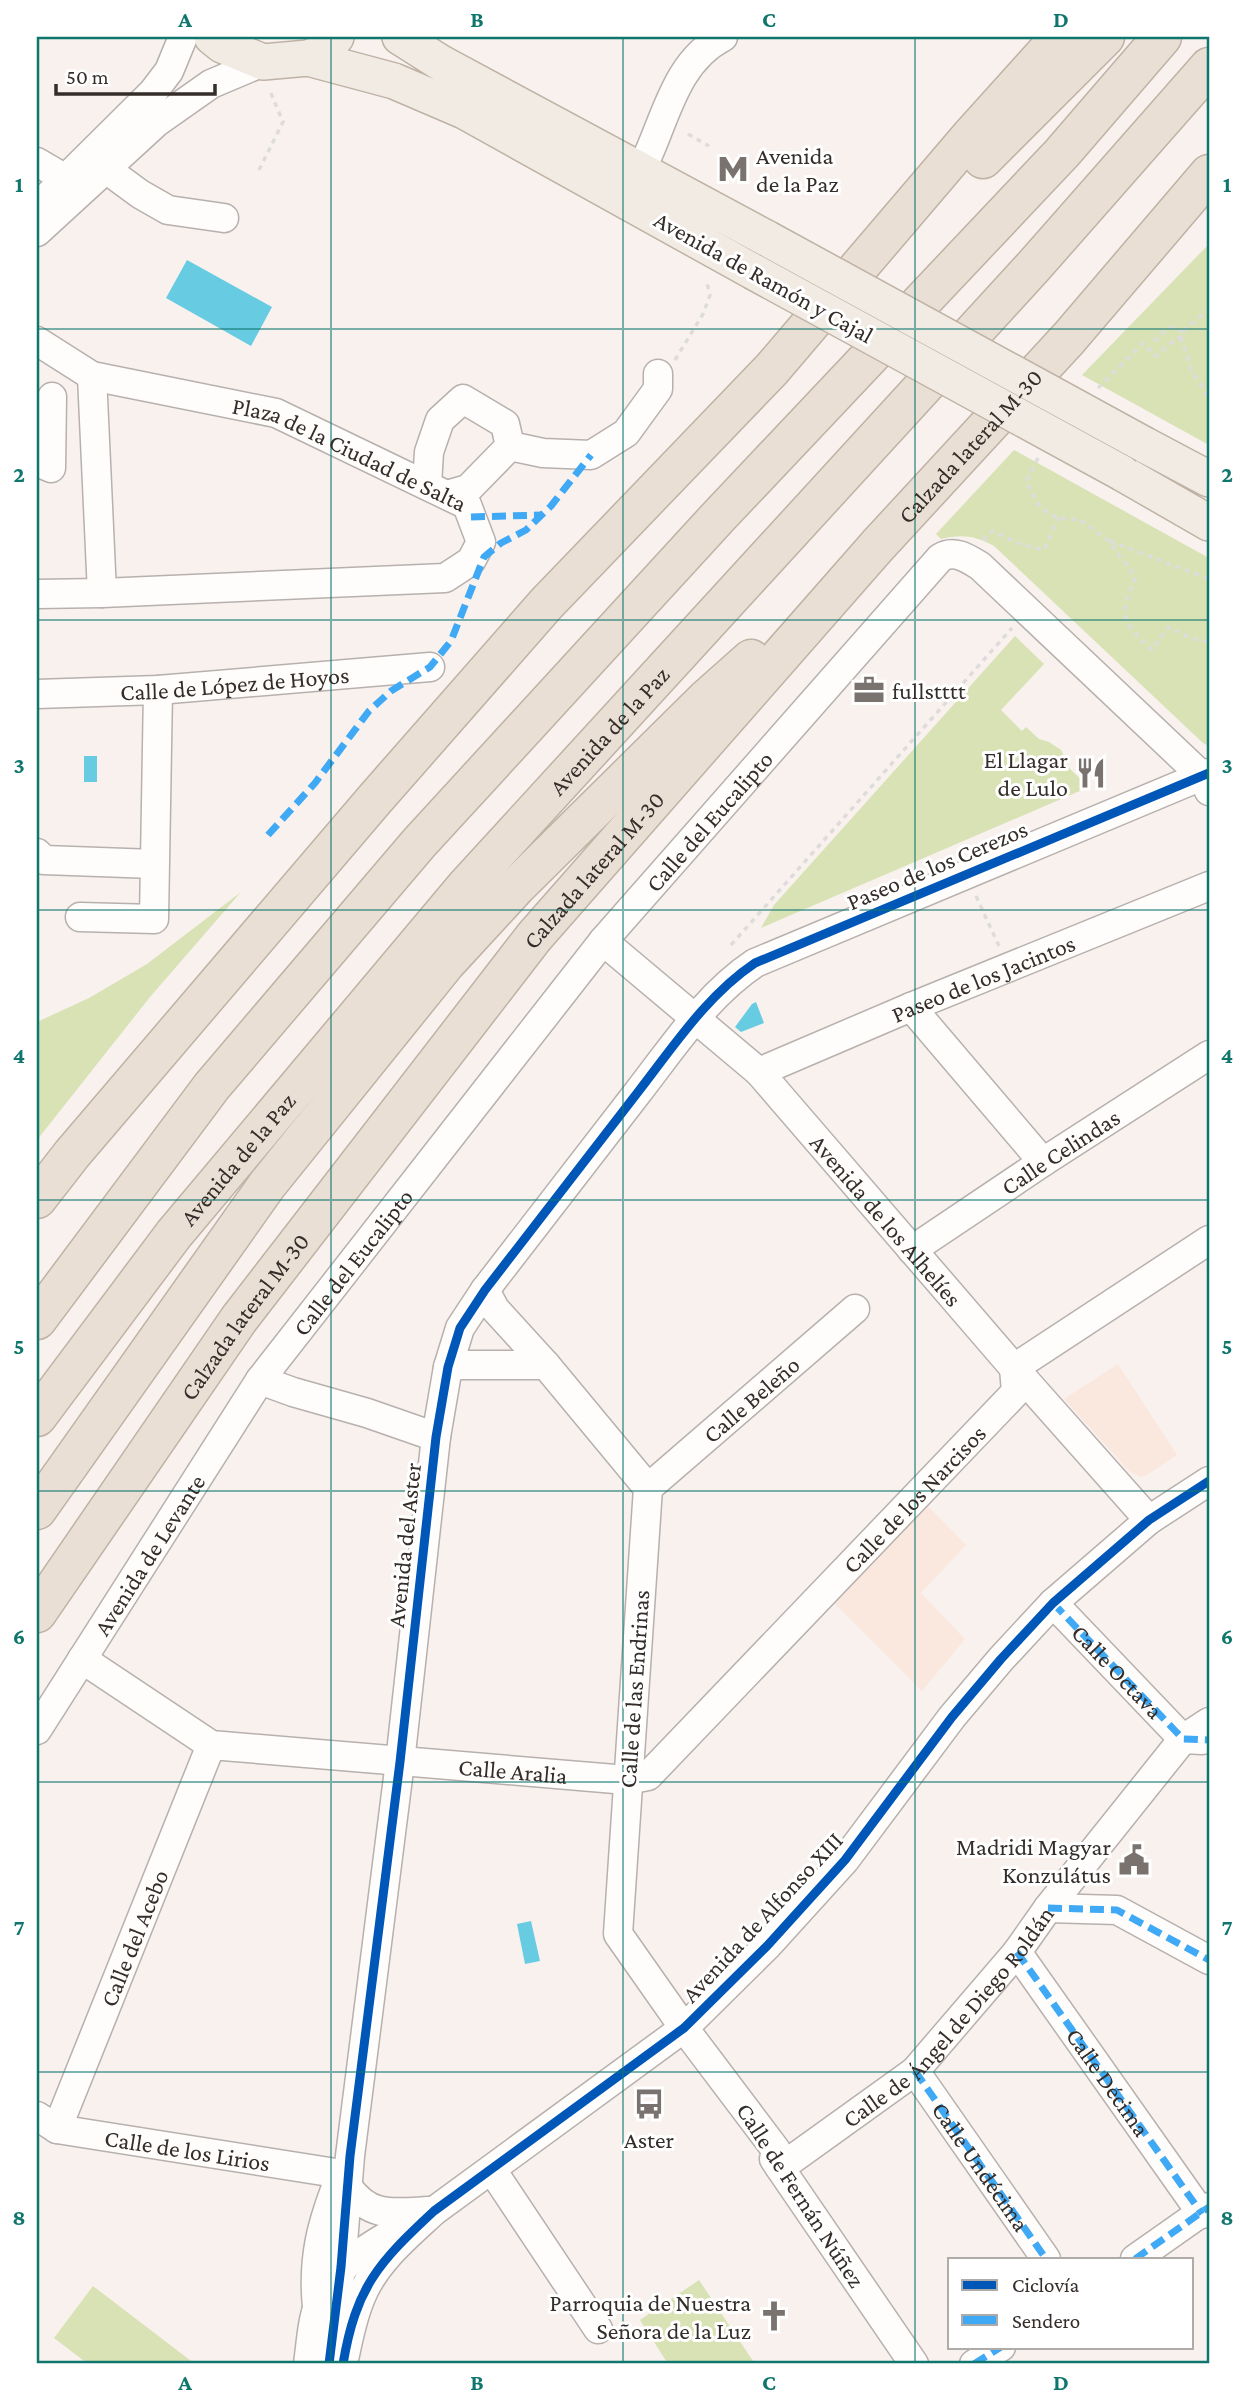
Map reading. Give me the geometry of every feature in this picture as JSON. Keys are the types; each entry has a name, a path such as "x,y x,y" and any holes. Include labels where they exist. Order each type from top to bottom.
{"highway":[{"path":"969,138 1034,37"},
{"path":"772,369 969,138 1060,37"},
{"path":"37,1199 72,1154 357,820 546,604 772,369 1105,37"},
{"path":"37,1320 212,1086 419,843 720,515 1062,153 1162,37"},
{"name":"Avenida de la Paz","path":"37,1416 174,1234 458,895 1033,267 1209,67"},
{"name":"Calzada lateral M-30","path":"37,1613 239,1319 534,937 878,545 1069,338 1209,174"},
{"path":"1069,338 1138,286 1209,211"},
{"path":"37,1510 267,1185 446,963 516,887 706,699 878,545"},
{"path":"446,963 493,896 602,764 685,649"}],"main road":[{"path":"212,37 267,77 323,52 336,37"},
{"name":"Avenida de Ramón y Cajal","path":"400,37 441,63 1209,479"},
{"name":"Avenida de Ramón y Cajal","path":"308,58 394,82 464,111 1209,523"}],"street":[{"path":"37,207 153,92 169,71 183,37"},
{"path":"641,170 683,74 705,48 723,37"},
{"path":"37,232 157,122 211,84 267,77"},
{"path":"37,162 66,179"},
{"path":"106,169 168,210 224,218"},
{"name":"Plaza de la Ciudad de Salta","path":"37,341 81,369 276,413 467,505 481,542 471,561 445,578 37,594"},
{"path":"37,428 52,397 81,369"},
{"path":"81,369 103,593"},
{"path":"510,446 543,453 591,455 626,433 658,388 658,374"},
{"path":"37,462 51,468 52,397"},
{"path":"463,398 505,424 510,446 468,489 437,490 429,452 440,420 463,398"},
{"name":"Calle del Eucalipto","path":"260,1380 603,941 945,555 960,555 980,566 1207,780"},
{"name":"Calle de López de Hoyos","path":"37,694 158,690 430,667"},
{"path":"80,917 154,919 158,690"},
{"name":"Paseo de los Cerezos","path":"697,1018 734,976 755,962 966,874 1207,780"},
{"path":"37,853 44,860 155,864"},
{"name":"Paseo de los Jacintos","path":"759,1072 1209,886"},
{"name":"Avenida de los Alhelíes","path":"603,941 759,1072 1149,1520"},
{"path":"911,1007 1043,1162"},
{"name":"Avenida del Aster","path":"347,2172 400,1762 436,1437 448,1367 460,1328 485,1290 697,1018"},
{"name":"Calle Celindas","path":"912,1250 1209,1055"},
{"path":"1014,1368 1209,1240"},
{"path":"485,1290 495,1309 546,1365 648,1488"},
{"name":"Calle Beleño","path":"648,1488 855,1309"},
{"path":"448,1367 546,1365"},
{"name":"Calle de los Narcisos","path":"627,1780 648,1776 1016,1392 1014,1368"},
{"path":"260,1380 436,1437"},
{"name":"Avenida de Levante","path":"37,1730 260,1380"},
{"name":"Avenida de Alfonso XIII","path":"343,2364 357,2307 370,2280 397,2246 434,2211 684,2028 767,1947 845,1860 951,1717 1053,1603 1149,1520 1209,1481"},
{"name":"Calle de las Endrinas","path":"648,1488 618,1934 684,2028"},
{"name":"Calle Octava","path":"1053,1603 1196,1740"},
{"path":"82,1660 211,1745"},
{"name":"Calle de Ángel de Diego Roldán","path":"780,2168 915,2071 1017,1952 1048,1908 1209,1722"},
{"name":"Calle Aralia","path":"211,1745 627,1780"},
{"name":"Calle del Acebo","path":"47,2122 211,1745"},
{"path":"1048,1908 1118,1910 1209,1960"},
{"name":"Calle Décima","path":"1017,1952 1206,2210"},
{"name":"Calle de Fernán Núñez","path":"684,2028 776,2150 774,2159 914,2364"},
{"name":"Calle Undécima","path":"915,2071 1045,2258"},
{"name":"Calle de los Lirios","path":"47,2122 347,2172"},
{"path":"492,2169 598,2329"},
{"path":"347,2172 356,2199 367,2208 395,2213 434,2211"},
{"path":"329,2364 341,2267 347,2172"},
{"path":"317,2306 316,2252 324,2217 347,2172"},
{"path":"1136,2258 1206,2210"},
{"name":"Avenida de Alfonso XIII","path":"309,2364 317,2306 341,2267 360,2251 434,2211"},
{"path":"974,2364 999,2348"}],"path":[{"path":"259,170 283,122 267,77"},
{"path":"688,134 709,146"},
{"path":"689,339 710,295 707,283"},
{"path":"1090,398 1143,343 1156,356 1209,309"},
{"path":"1154,341 1168,328 1174,328 1182,335 1191,369 1209,398"},
{"path":"1045,450 1036,460 1026,482 1041,509 1058,518 1080,520 1108,540 1209,579"},
{"path":"981,542 992,531 1020,544 1045,550 1058,518"},
{"path":"1108,540 1136,577 1124,601 1129,628 1152,650 1168,627 1191,638 1209,642"},
{"path":"731,945 1014,626"},
{"path":"966,874 1009,967"}],"shaded area":[{"path":"1118,1364 1177,1455 1141,1477 1130,1472 1064,1399"},
{"path":"926,1504 966,1545 921,1593 965,1639 922,1691 832,1601"}],"green space":[{"path":"1209,244 1209,445 1082,375"},
{"path":"1014,450 1209,558 1209,746 994,546 968,537 941,539 936,534"},
{"path":"1015,636 1044,664 1001,710 1022,731 1026,727 1039,739 1061,750 1070,769 1089,787 761,928 774,905"},
{"path":"241,892 150,997 37,1140 37,1022 89,998 147,964"},
{"path":"699,2280 755,2364 668,2364 640,2320"},
{"path":"93,2286 195,2364 88,2364 54,2338"}],"water":[{"path":"187,260 272,307 251,346 166,298"},
{"path":"84,756 97,756 97,782 84,782"},
{"path":"756,1002 764,1023 741,1032 735,1027"},
{"path":"531,1921 540,1961 525,1964 517,1924"}],"marked path":[{"path":"268,835 315,783 369,711 391,691 430,667 451,641 484,557 501,543 526,530 551,506 591,455"},
{"path":"471,517 542,515"},
{"path":"1053,1603 1183,1739 1209,1740"},
{"path":"1048,1908 1117,1910 1209,1960"},
{"path":"1017,1952 1202,2214"},
{"path":"915,2071 1045,2258"},
{"path":"1136,2258 1209,2207"},
{"path":"974,2364 999,2348"}],"cycle path":[{"path":"329,2364 341,2267 350,2156 400,1762 436,1437 448,1367 460,1328 485,1290 692,1023 721,990 755,963 1209,773"},
{"path":"343,2364 348,2337 363,2295 372,2278 398,2246 434,2211 684,2028 767,1946 845,1860 952,1717 1053,1603 1149,1520 1209,1481"}],"place":[{"name":"Avenida de la Paz","path":"733,169"},
{"name":"fullstttt","path":"869,690"},
{"name":"El Llagar de Lulo","path":"1091,773"},
{"name":"Madridi Magyar Konzulátus","path":"1134,1860"},
{"name":"Aster","path":"649,2104"},
{"name":"Parroquia de Nuestra Señora de la Luz","path":"774,2316"}]}
